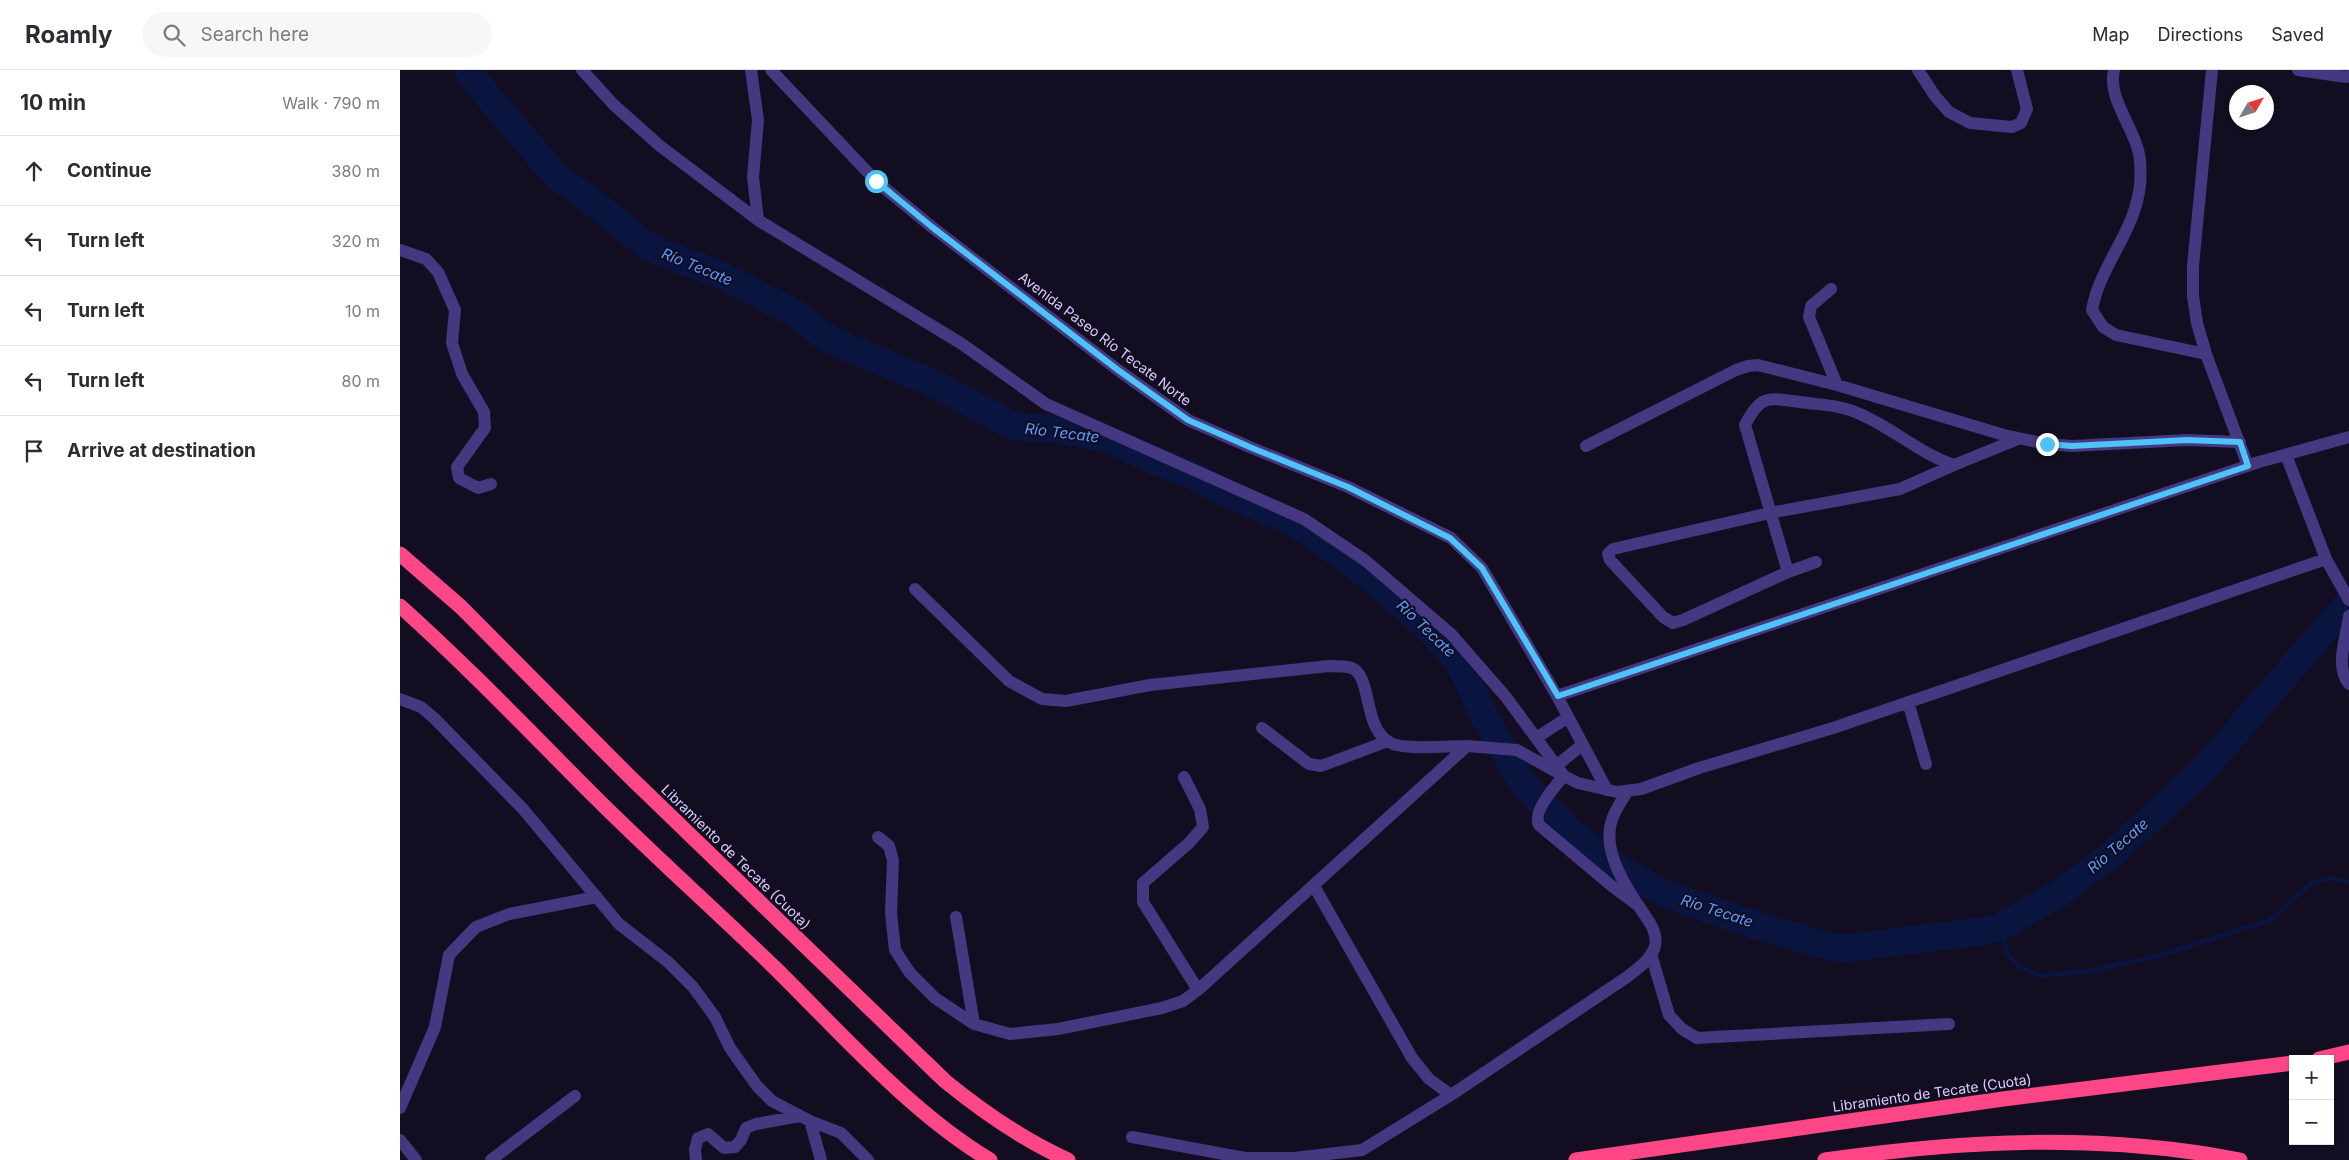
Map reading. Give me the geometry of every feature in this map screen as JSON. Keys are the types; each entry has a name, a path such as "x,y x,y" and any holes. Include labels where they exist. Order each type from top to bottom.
{"highway":[{"name":"Libramiento de Tecate (Cuota)","path":"400,554 467,614 628,775 945,1081 975,1106 1011,1130 1068,1160"},
{"path":"400,606 492,692 592,794 713,908 878,1070 928,1115 990,1160"},
{"path":"2334,1056 2349,1052"},
{"path":"2334,1060 2349,1059"},
{"name":"Libramiento de Tecate (Cuota)","path":"1576,1160 2003,1099 2289,1063"},
{"path":"1825,1160 1882,1152 1950,1146 2060,1142 2127,1144 2174,1149 2240,1160"}],"street":[{"path":"582,70 614,106 660,146 758,220 962,344 1046,404 1304,519 1366,561 1451,634 1506,697 1560,771"},
{"path":"750,70 758,120 753,177 758,220"},
{"name":"Avenida Paseo Río Tecate Norte","path":"771,70 883,186 932,227 1118,370 1188,420 1348,487 1450,538 1482,568 1558,696 1567,718 1607,790"},
{"path":"1918,70 1935,96 1949,112 1970,123 2012,127 2021,122 2027,109 2017,70"},
{"path":"2113,70 2115,91 2139,154 2139,192 2131,220 2095,293 2092,310 2102,326 2116,335 2206,354"},
{"path":"2212,70 2193,266 2196,314 2206,354 2248,466"},
{"path":"2298,70 2349,76"},
{"path":"400,250 426,259 438,272 455,310 452,344 462,374 484,412 485,428 456,467 459,478 478,488 491,484"},
{"path":"1831,289 1811,306 1809,317 1837,385"},
{"path":"1586,446 1748,366 1768,366 2018,438 2072,446 2187,440 2240,442"},
{"path":"1788,572 1745,426 1754,408 1769,398 1846,408 1876,422 1923,453 1954,465"},
{"path":"1558,696 2248,466 2349,436"},
{"path":"1816,562 1788,572 1683,620 1672,623 1610,560 1608,554 1613,548 1770,513 1900,488 2018,438"},
{"path":"2286,455 2326,559 2349,600"},
{"path":"915,589 1009,682 1042,698 1066,700 1159,684 1329,666 1351,668 1359,675 1362,682 1378,731 1388,741 1403,746 1482,746 1517,750 1560,771 1578,783 1607,790 1627,792 1832,728 2326,559"},
{"path":"2349,616 2343,658 2343,670 2349,684"},
{"path":"400,699 421,707 434,718 523,809 619,924 668,962 693,987 715,1017 730,1048 757,1086 772,1101 805,1119 841,1133 868,1160"},
{"path":"1908,702 1926,764"},
{"path":"1536,738 1567,718"},
{"path":"1262,728 1309,764 1321,766 1388,741"},
{"path":"1582,744 1560,771 1552,790 1539,812 1537,821 1543,830 1640,907"},
{"path":"878,837 889,846 893,860 891,913 895,950 910,973 935,998 974,1024 1010,1034 1058,1029 1162,1008 1182,1000 1198,990 1467,746"},
{"path":"1184,777 1200,810 1203,827 1143,883 1143,902 1198,990"},
{"path":"1132,1137 1246,1158 1294,1158 1362,1150 1451,1095 1627,977 1642,965 1655,946 1654,929 1618,868 1610,836 1614,814 1627,792"},
{"path":"1314,886 1412,1058 1429,1079 1451,1095"},
{"path":"400,1108 435,1027 450,955 476,927 501,917 597,897"},
{"path":"956,917 974,1024"},
{"path":"1651,954 1669,1015 1682,1029 1697,1038 1950,1024"},
{"path":"491,1160 575,1096"},
{"path":"696,1160 695,1149 698,1138 708,1134 724,1148 735,1147 746,1128 756,1124 805,1119"},
{"path":"805,1119 822,1160"},
{"path":"400,1140 416,1160"}],"waterway":[{"name":"Río Tecate","path":"469,70 475,81 557,177 585,196 648,247 723,276 795,313 828,339 930,382 1016,427 1057,429 1104,438 1160,463 1193,475 1216,488 1300,526 1365,573 1430,630 1459,662 1484,716 1522,782 1574,835 1618,868 1663,893 1743,921 1838,949 1985,931 2000,927 2057,895 2109,857 2204,769 2349,602"},
{"path":"2000,927 2008,955 2018,966 2041,976 2090,971 2162,955 2270,920 2310,884 2330,878 2349,882"}],"route":[{"path":"876,181 932,227 1118,370 1188,420 1348,487 1450,538 1482,568 1558,696 2248,466 2240,442 2187,440 2072,446 2047,444"}]}
